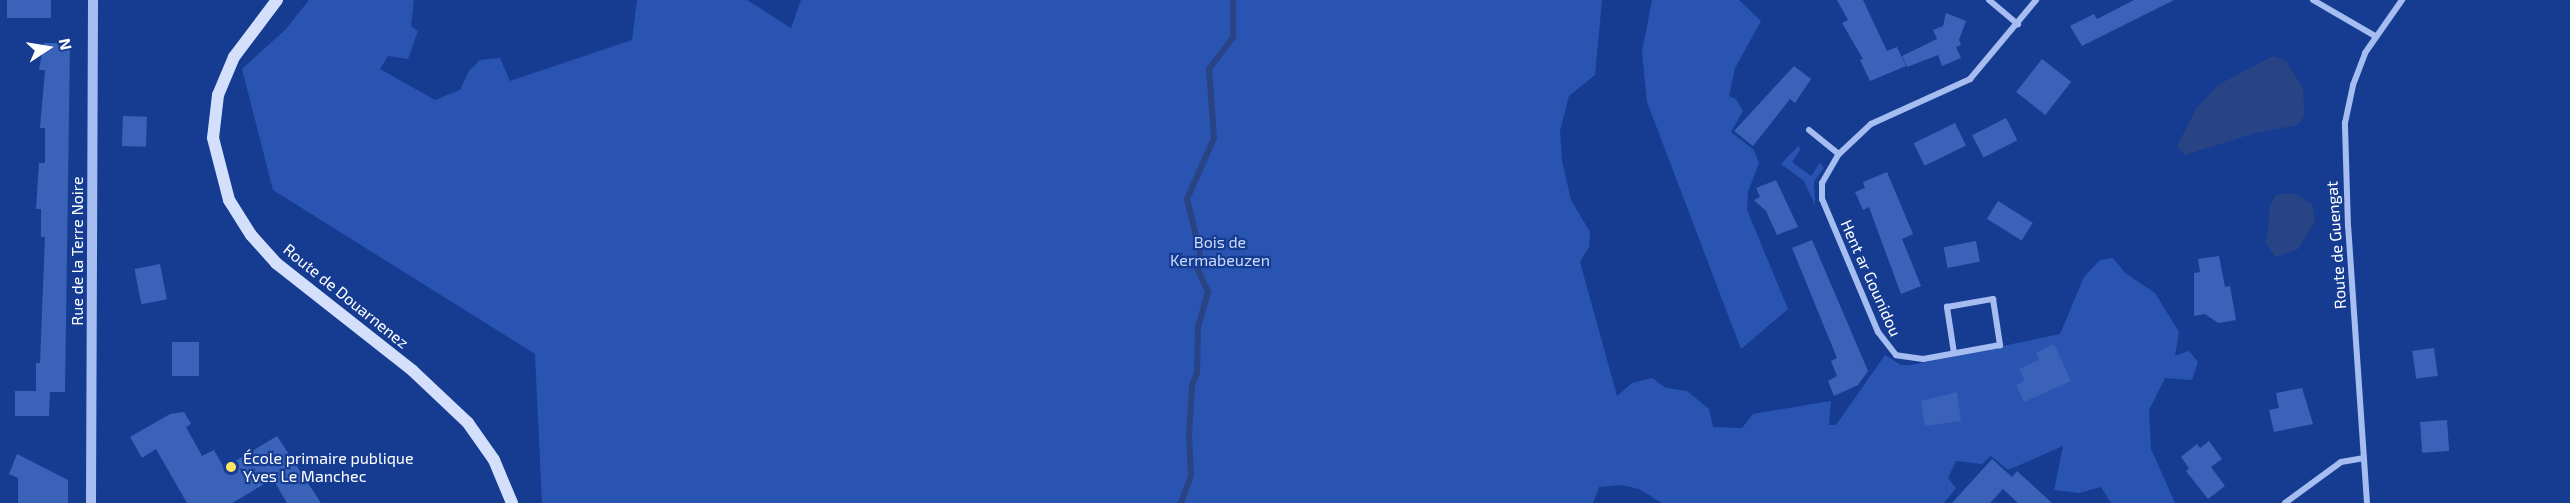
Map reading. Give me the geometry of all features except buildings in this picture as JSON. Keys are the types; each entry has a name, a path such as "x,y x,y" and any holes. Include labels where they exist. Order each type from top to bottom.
{"main road":[{"name":"Route de Douarnenez","path":"278,0 234,57 218,95 213,138 229,200 251,235 276,263 401,361 468,423 494,460 512,503"}],"street":[{"name":"Rue de la Terre Noire","path":"91,503 93,0"},
{"path":"1989,0 2018,24"},
{"name":"Hent ar Gounidou","path":"1954,353 1947,307 1993,299 2000,345 1954,353 1904,359 1884,343 1822,199 1822,183 1839,154 1871,124 1970,79 2036,0"},
{"path":"2313,0 2375,36"},
{"name":"Route de Guengat","path":"2367,503 2344,146 2353,85 2375,36 2402,0"},
{"path":"1809,130 1839,154"},
{"path":"2285,503 2330,469 2363,458"}],"green space":[{"name":"Bois de Kermabeuzen","path":"309,0 414,0 411,26 418,31 408,59 388,56 380,69 435,100 460,90 469,71 480,60 500,58 510,81 632,40 637,0 747,0 791,28 801,0 1602,0 1595,75 1569,96 1560,131 1562,161 1571,200 1590,232 1589,247 1580,262 1617,396 1632,383 1652,378 1666,388 1687,391 1709,409 1713,427 1742,428 1753,414 1831,401 1829,425 1836,425 1885,355 1901,365 1911,365 2060,334 2084,277 2100,260 2113,258 2125,273 2155,293 2179,332 2175,356 2189,351 2198,362 2192,380 2165,378 2149,410 2151,449 2175,503 2111,503 2101,487 2079,493 2054,490 2063,446 2008,470 1991,456 1982,464 1956,461 1948,478 1956,488 1944,503 1662,503 1639,489 1622,485 1599,487 1593,503 542,503 535,354 273,190 242,69 285,30"},
{"path":"1652,0 1739,0 1761,21 1735,68 1729,96 1736,99 1743,111 1731,132 1754,150 1759,163 1748,192 1747,210 1788,309 1741,349 1647,102 1642,52"},
{"path":"1798,146 1801,149 1792,162 1811,176 1820,163 1824,168 1814,181 1815,205 1804,181 1781,164"}],"shaded area":[{"path":"2273,56 2286,61 2303,88 2304,116 2298,125 2255,133 2185,155 2177,146 2196,109 2218,85"},
{"path":"2283,193 2296,194 2312,204 2315,221 2298,249 2275,257 2264,240 2267,239 2270,206 2275,196"}],"waterway":[{"path":"1181,503 1191,475 1189,437 1192,385 1197,374 1198,327 1208,292 1198,270 1200,252 1187,199 1214,138 1209,69 1233,37 1233,0"}],"place":[{"name":"École primaire publique Yves Le Manchec","path":"231,467"}]}
